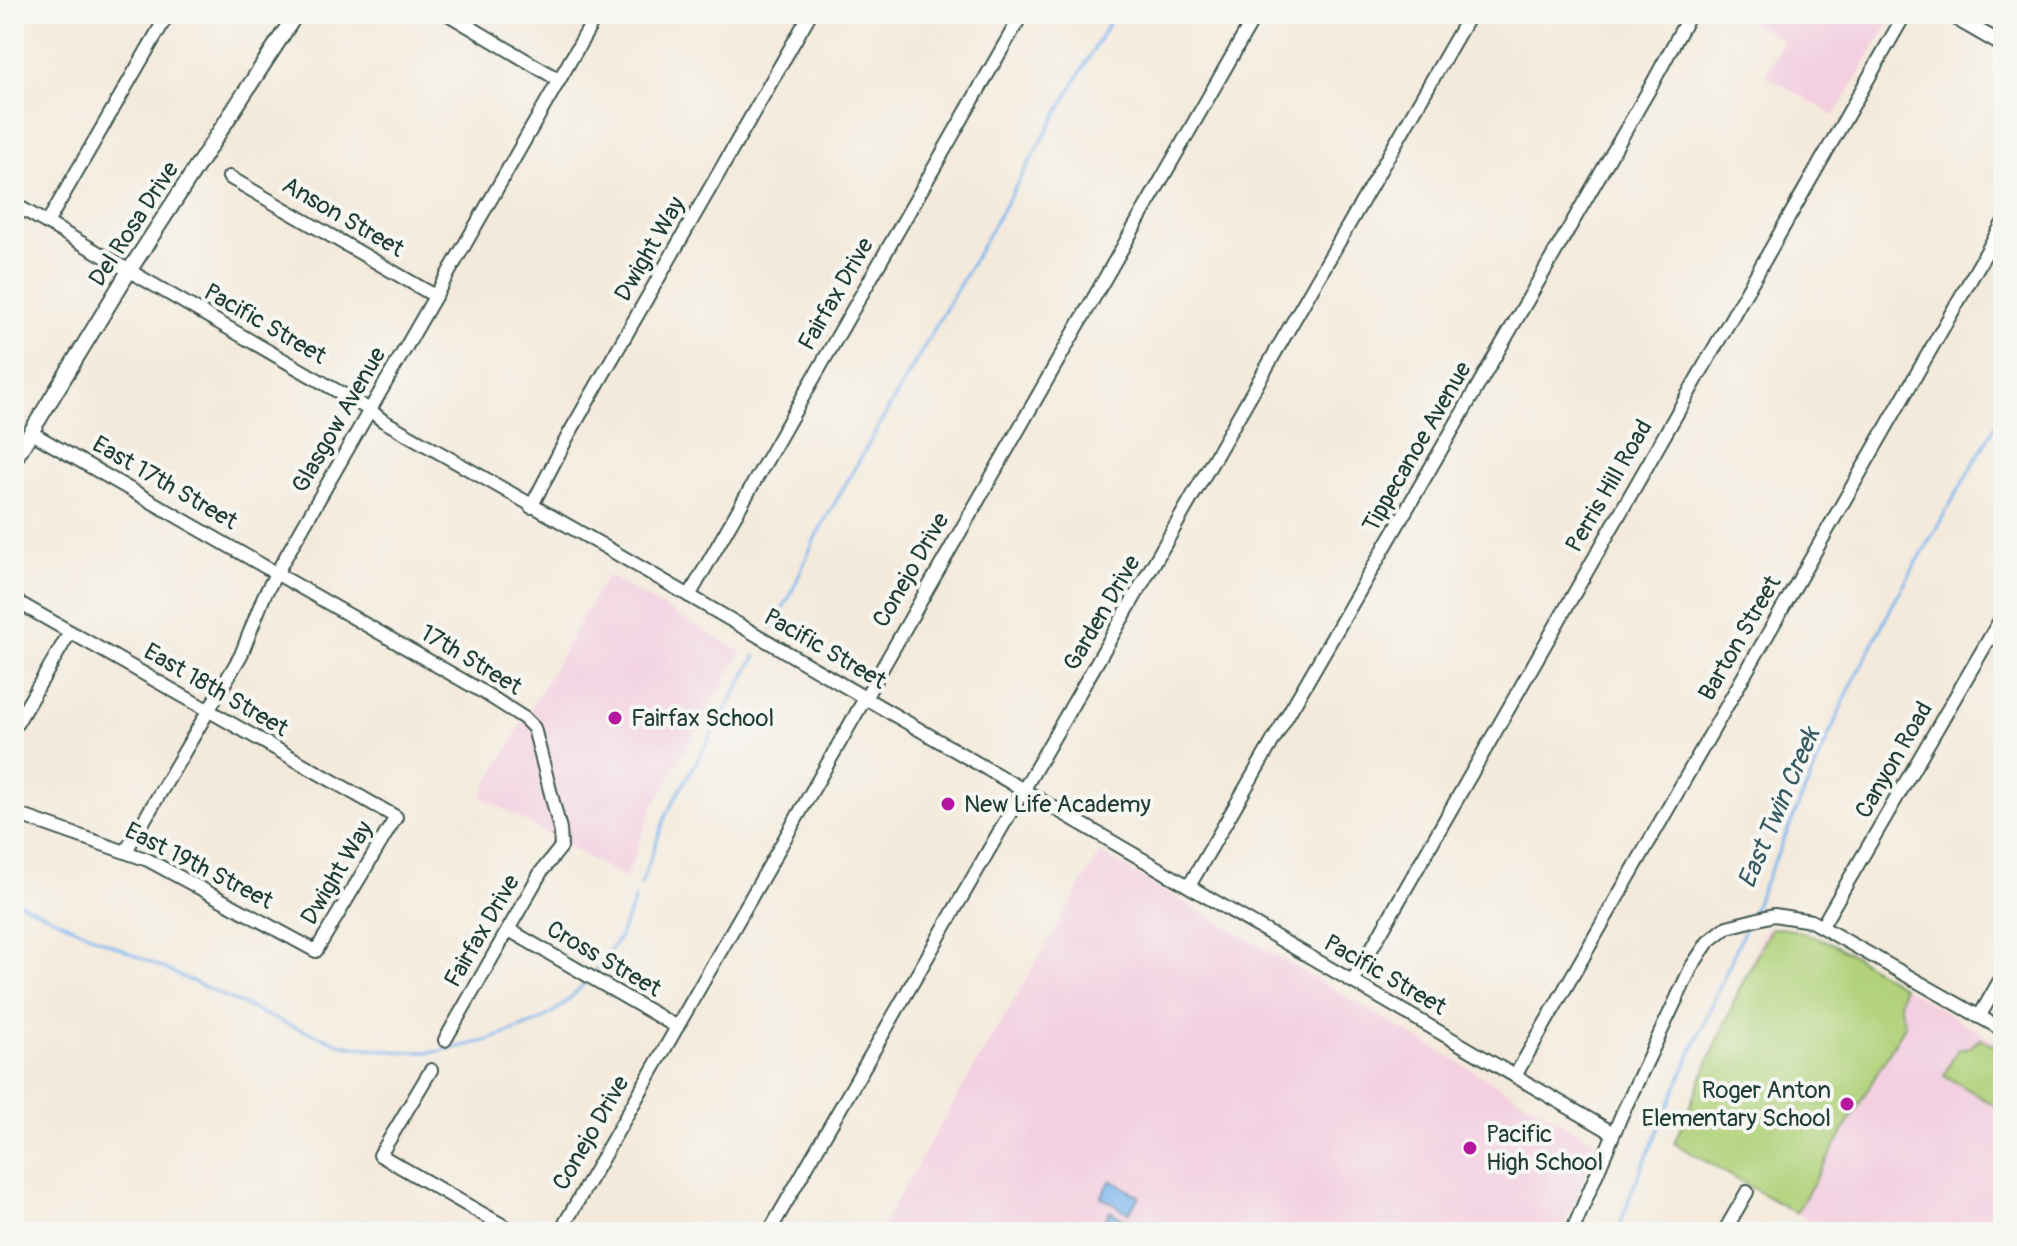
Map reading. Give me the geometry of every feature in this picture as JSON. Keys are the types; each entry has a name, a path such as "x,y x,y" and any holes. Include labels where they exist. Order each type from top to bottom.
{"main road":[{"name":"Del Rosa Drive","path":"14,460 129,271 296,14"},
{"path":"1949,14 2003,45"}],"street":[{"path":"47,223 168,14"},
{"path":"448,14 559,80"},
{"name":"Glasgow Avenue","path":"126,851 241,655 277,572 597,14"},
{"name":"Dwight Way","path":"531,507 569,434 810,14"},
{"name":"Fairfax Drive","path":"689,596 1022,14"},
{"name":"Conejo Drive","path":"560,1232 1256,14"},
{"name":"Garden Drive","path":"769,1232 1470,14"},
{"name":"Tippecanoe Avenue","path":"1189,886 1643,101 1690,14"},
{"name":"Perris Hill Road","path":"1353,981 1905,14"},
{"name":"Anson Street","path":"229,177 435,296"},
{"name":"Pacific Street","path":"14,204 1613,1133"},
{"name":"Barton Street","path":"1515,1076 2003,223"},
{"name":"East 17th Street","path":"30,432 277,572"},
{"name":"17th Street","path":"277,572 524,718 534,728 560,829 561,847"},
{"name":"East 18th Street","path":"14,600 396,817"},
{"name":"Canyon Road","path":"1822,926 2003,615"},
{"path":"14,728 70,632"},
{"name":"East 19th Street","path":"14,813 148,860 316,951"},
{"name":"Dwight Way","path":"316,951 396,817"},
{"name":"Fairfax Drive","path":"445,1040 541,872 561,847"},
{"path":"1572,1232 1613,1133 1692,966 1700,951 1723,930 1770,915 1799,917 1822,926 2003,1030"},
{"name":"Cross Street","path":"509,930 677,1027"},
{"path":"1979,1017 2003,975"},
{"path":"431,1070 380,1155 514,1232"},
{"path":"1724,1232 1747,1192"}],"shaded area":[{"path":"1739,14 1894,14 1835,116 1765,75 1784,41"},
{"name":"Fairfax School","path":"607,575 741,652 651,811 626,879 481,796"},
{"name":"Pacific High School","path":"1100,853 1595,1142 1574,1204 1560,1232 878,1232"},
{"name":"Roger Anton Elementary School","path":"1765,928 1789,928 1818,937 2003,1046 2003,1232 1829,1232 1674,1143"}],"green space":[{"path":"1771,928 1807,933 1824,940 1903,987 1899,1004 1905,1025 1796,1213 1674,1143 1740,988"},
{"path":"1981,1038 2003,1051 2003,1093 1996,1106 1944,1075 1958,1049 1970,1047"}],"water":[{"path":"1111,1180 1139,1196 1129,1213 1101,1197"},
{"path":"1110,1211 1138,1228 1135,1232 1098,1232"}],"waterway":[{"path":"772,628 791,594 816,536 1114,14"},
{"name":"East Twin Creek","path":"1751,915 1847,694 1893,604 2003,412"},
{"path":"641,885 666,815 756,656"},
{"path":"592,975 619,938 635,899"},
{"path":"14,900 281,1022 344,1045 401,1052 435,1052 486,1041 539,1021 561,1007 585,983"},
{"name":"East Twin Creek","path":"1618,1232 1631,1193 1746,926"}],"place":[{"name":"Fairfax School","path":"615,718"},
{"name":"New Life Academy","path":"948,804"},
{"name":"Roger Anton Elementary School","path":"1847,1104"},
{"name":"Pacific High School","path":"1470,1148"}]}
